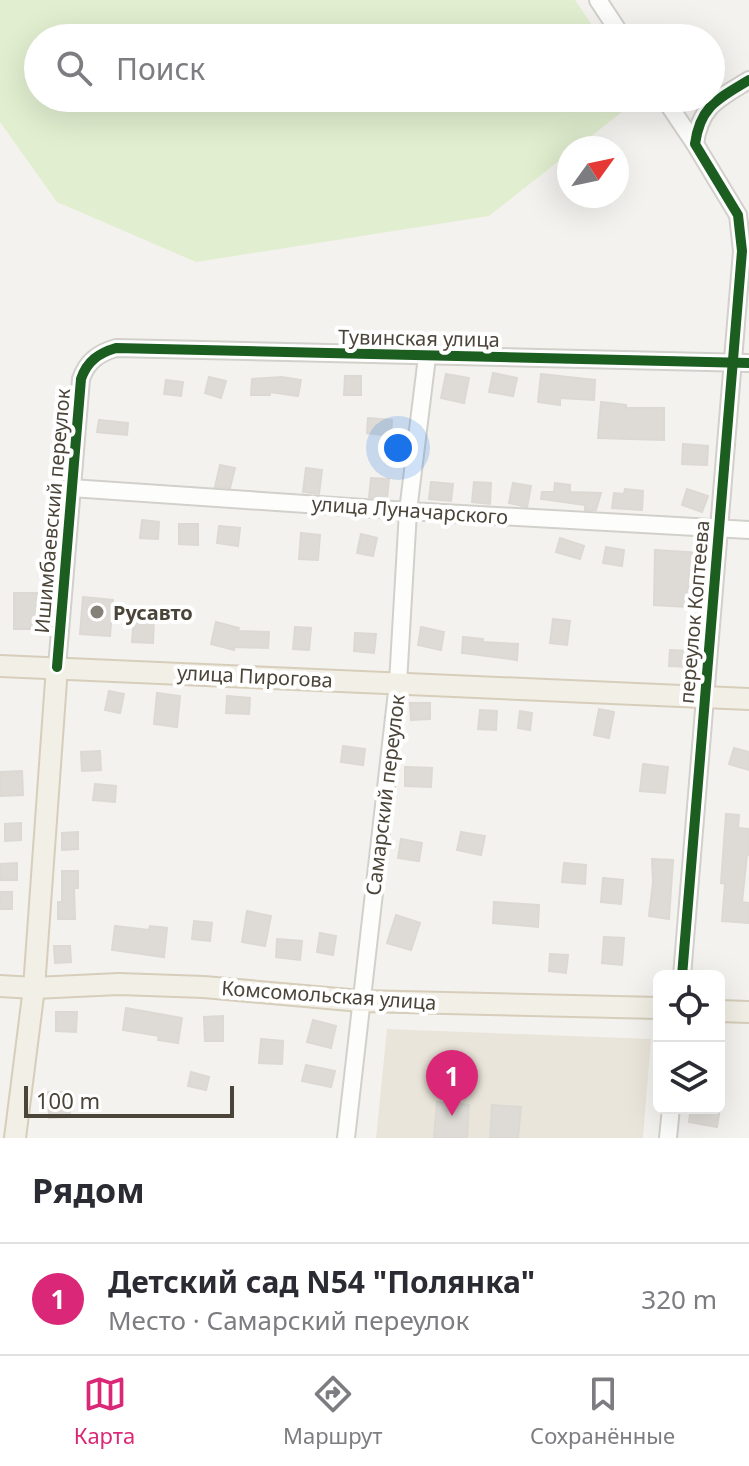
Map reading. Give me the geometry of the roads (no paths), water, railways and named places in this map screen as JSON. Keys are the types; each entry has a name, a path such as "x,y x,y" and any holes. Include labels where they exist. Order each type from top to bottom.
{"main road":[{"name":"улица Пирогова","path":"0,666 749,699"},
{"name":"Ишимбаевский переулок","path":"15,1138 34,988 57,667"},
{"name":"Комсомольская улица","path":"0,986 34,988 119,984 361,1001 653,1008"},
{"path":"725,1011 749,1012"}],"street":[{"path":"598,0 614,24"},
{"path":"725,95 749,80"},
{"path":"673,112 744,214"},
{"path":"695,144 697,126 704,112"},
{"name":"переулок Коптеева","path":"682,970 719,529 741,362 744,214"},
{"name":"Тувинская улица","path":"91,361 102,352 116,348 741,362"},
{"name":"Самарский переулок","path":"346,1138 398,683 408,511 427,357"},
{"name":"Ишимбаевский переулок","path":"57,667 81,379 91,361"},
{"name":"улица Луначарского","path":"71,488 749,530"},
{"path":"668,1138 670,1114"}],"place":[{"name":"Русавто","path":"97,612"},
{"name":"Детский сад N54 \"Полянка\"","path":"452,1116"}]}
